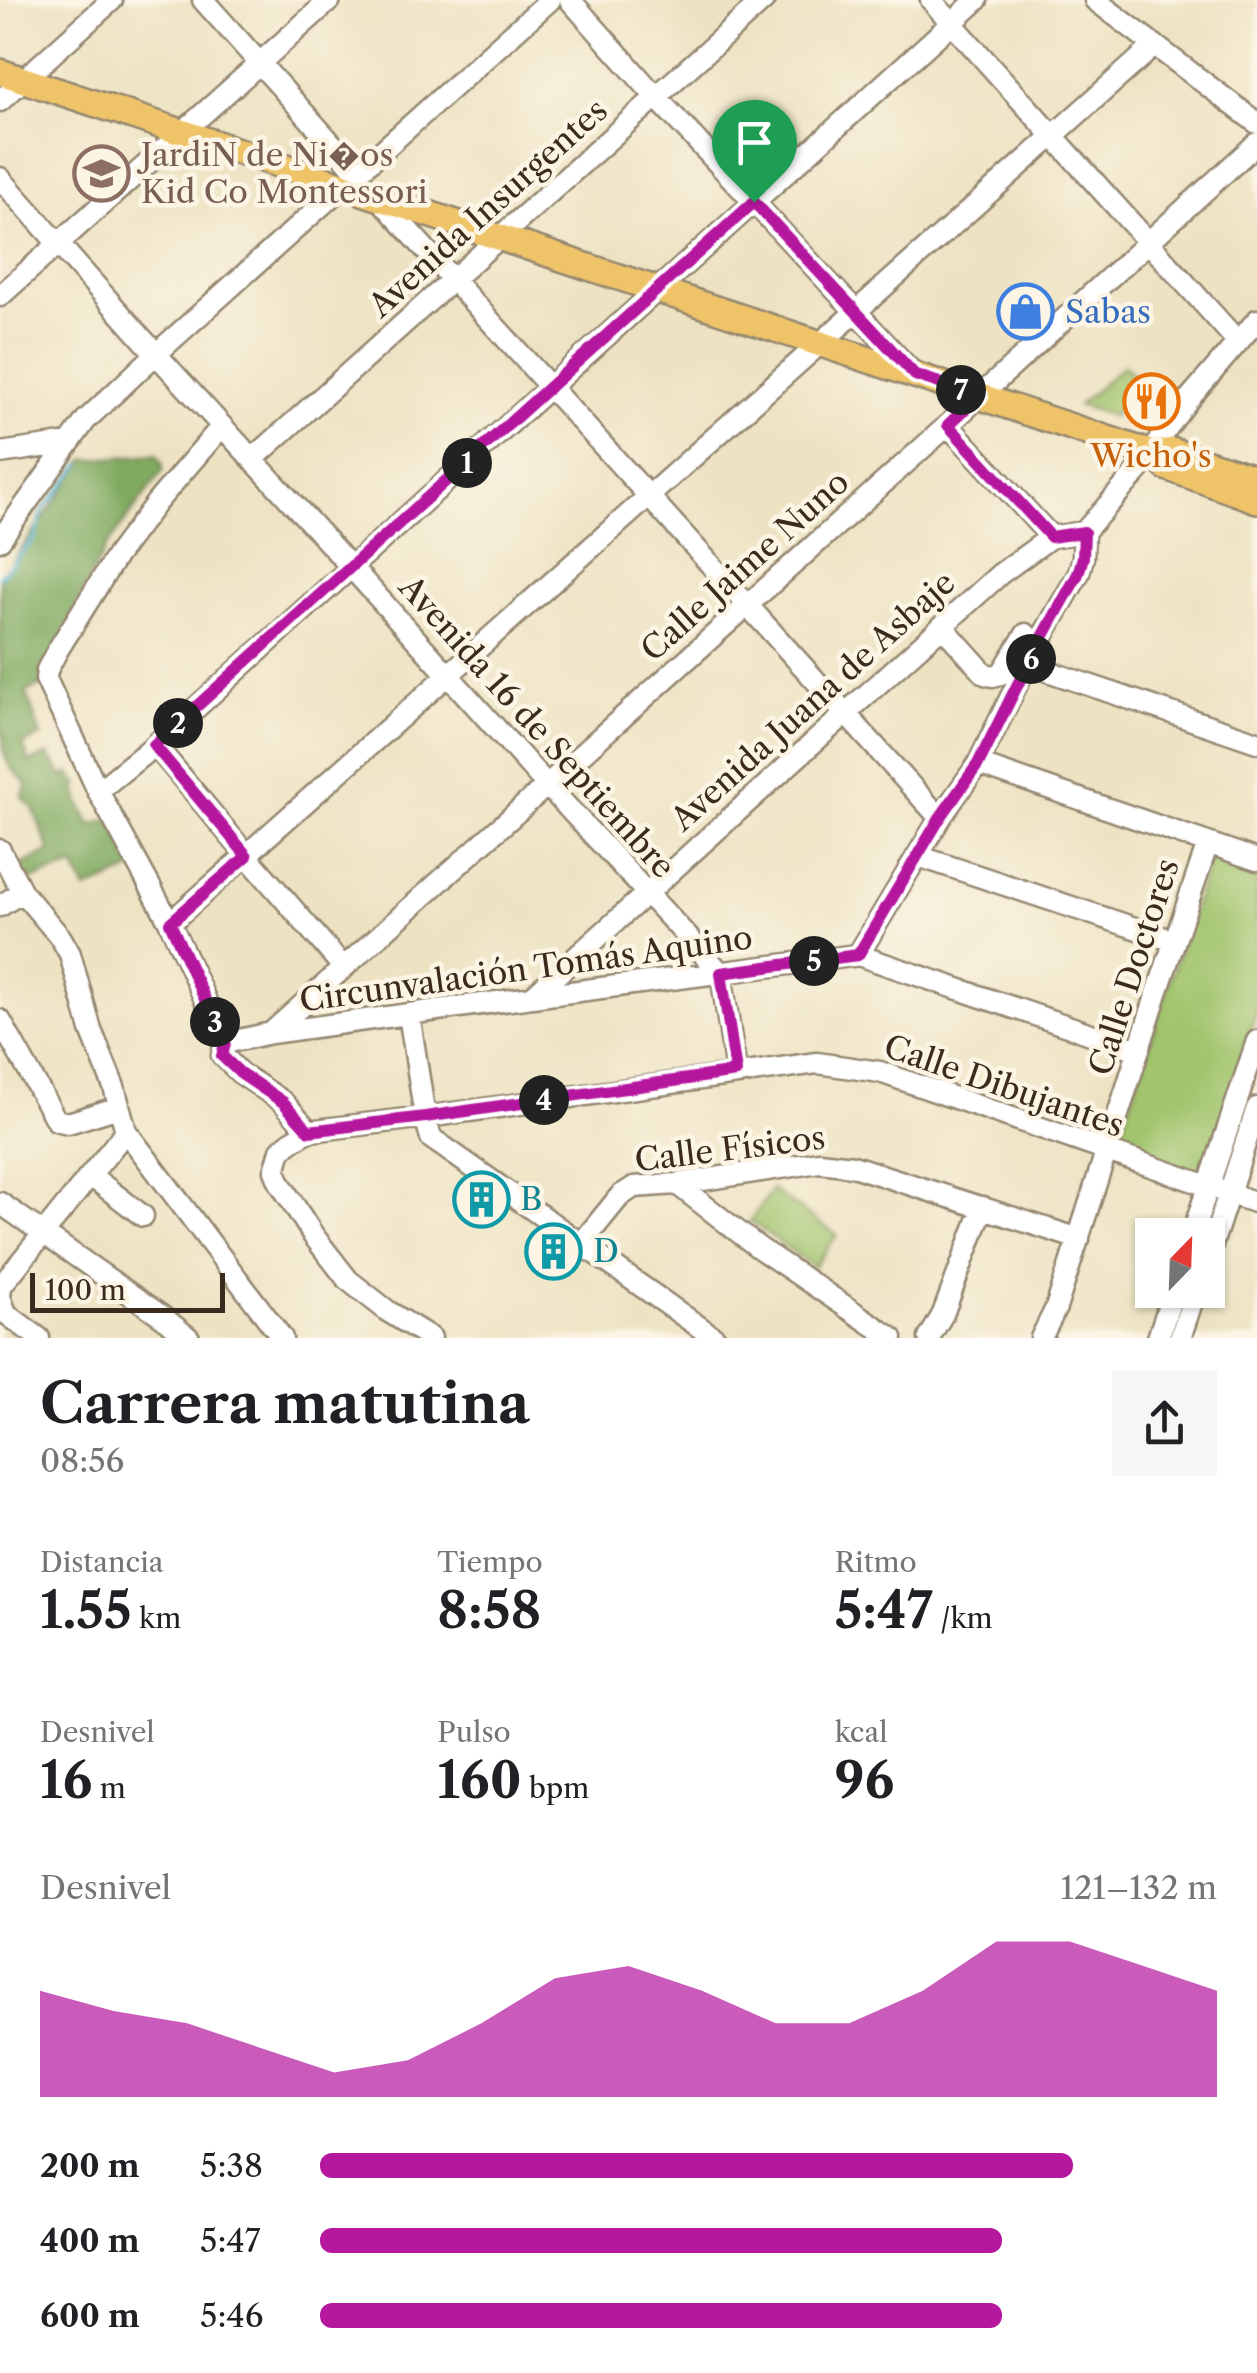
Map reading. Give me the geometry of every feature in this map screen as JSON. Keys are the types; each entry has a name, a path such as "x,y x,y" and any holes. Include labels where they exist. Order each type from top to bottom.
{"main road":[{"path":"12,76 182,132 351,180 378,197 1152,454 1166,467 1257,500"},
{"path":"1152,454 1172,451 1257,479"}],"street":[{"path":"0,100 12,76 112,0"},
{"path":"203,0 260,63 351,180"},
{"path":"0,296 330,0"},
{"path":"0,540 86,420 550,0"},
{"path":"570,0 915,375"},
{"name":"Avenida Insurgentes","path":"253,459 764,0"},
{"path":"931,0 1238,342"},
{"path":"98,791 154,745 977,0"},
{"path":"1094,0 1257,123"},
{"path":"170,923 1154,45"},
{"name":"Calle Jaime Nuno","path":"271,1033 1257,143"},
{"name":"Avenida 16 de Septiembre","path":"0,178 721,973"},
{"path":"378,197 940,818"},
{"path":"1138,1050 858,955 940,818 978,764 1078,574 1084,532 1152,454 1179,412 1257,320"},
{"path":"948,425 1051,537 1084,532"},
{"path":"222,426 117,555 47,670 46,679 98,791 170,923 225,1043 222,1056 283,1102 309,1131 280,1150 275,1172 280,1183 348,1280 431,1338"},
{"path":"0,453 68,443"},
{"name":"Avenida Juana de Asbaje","path":"532,996 1000,574 1051,537"},
{"path":"942,626 985,674 993,676 1001,674 1026,634"},
{"path":"1028,664 1257,742"},
{"path":"154,745 344,968"},
{"path":"978,764 1257,860"},
{"name":"Calle Doctores","path":"1042,1338 1056,1308 1208,843"},
{"path":"0,850 22,892 70,954 126,1131 282,1338"},
{"path":"918,856 1174,942"},
{"path":"0,906 22,892"},
{"name":"Circunvalación Tomás Aquino","path":"225,1043 532,996 858,955"},
{"path":"721,973 736,1072"},
{"path":"409,1014 431,1138 715,1338"},
{"path":"0,1020 56,1120 68,1124 119,1107"},
{"path":"1214,1218 1257,1040"},
{"name":"Calle Dibujantes","path":"309,1131 817,1063 880,1072 1257,1203"},
{"path":"1202,1218 1257,1108"},
{"path":"39,1338 3,1311 1,1286 126,1131"},
{"name":"Calle Físicos","path":"581,1244 626,1191 634,1188 819,1162 854,1166 1079,1238"},
{"path":"91,1176 143,1216"},
{"path":"677,1184 759,1248 892,1338"},
{"path":"0,1203 189,1338"},
{"path":"930,1338 983,1208"},
{"path":"1158,1338 1168,1308"},
{"path":"1180,1338 1190,1308"}],"green space":[{"path":"1124,365 1136,379 1119,397 1122,400 1113,416 1078,405"},
{"path":"156,454 163,470 106,547 76,606 49,682 26,692 41,736 23,744 29,763 48,754 63,777 69,773 79,785 76,788 80,803 91,825 110,819 134,869 86,890 74,866 28,881 19,878 15,868 50,851 33,808 22,797 28,785 8,763 4,735 0,733 0,579 85,460"},
{"path":"1212,850 1257,865 1257,1011 1203,1178 1115,1150"},
{"path":"772,1190 837,1235 814,1267 750,1221"}],"waterway":[{"path":"0,577 35,538 43,510 81,464"}],"place":[{"name":"JardiN de Ni�os Kid Co Montessori","path":"102,173"},
{"name":"Sabas","path":"1026,312"},
{"name":"Wicho's","path":"1151,402"},
{"name":"B","path":"481,1199"},
{"name":"D","path":"554,1251"}],"route":[{"path":"754,202 915,375 979,396 948,425 1051,537 1084,532 1078,574 978,764 940,818 858,955 721,973 736,1072 309,1131 283,1102 222,1056 225,1043 170,923 247,856 154,745 754,202"}]}
